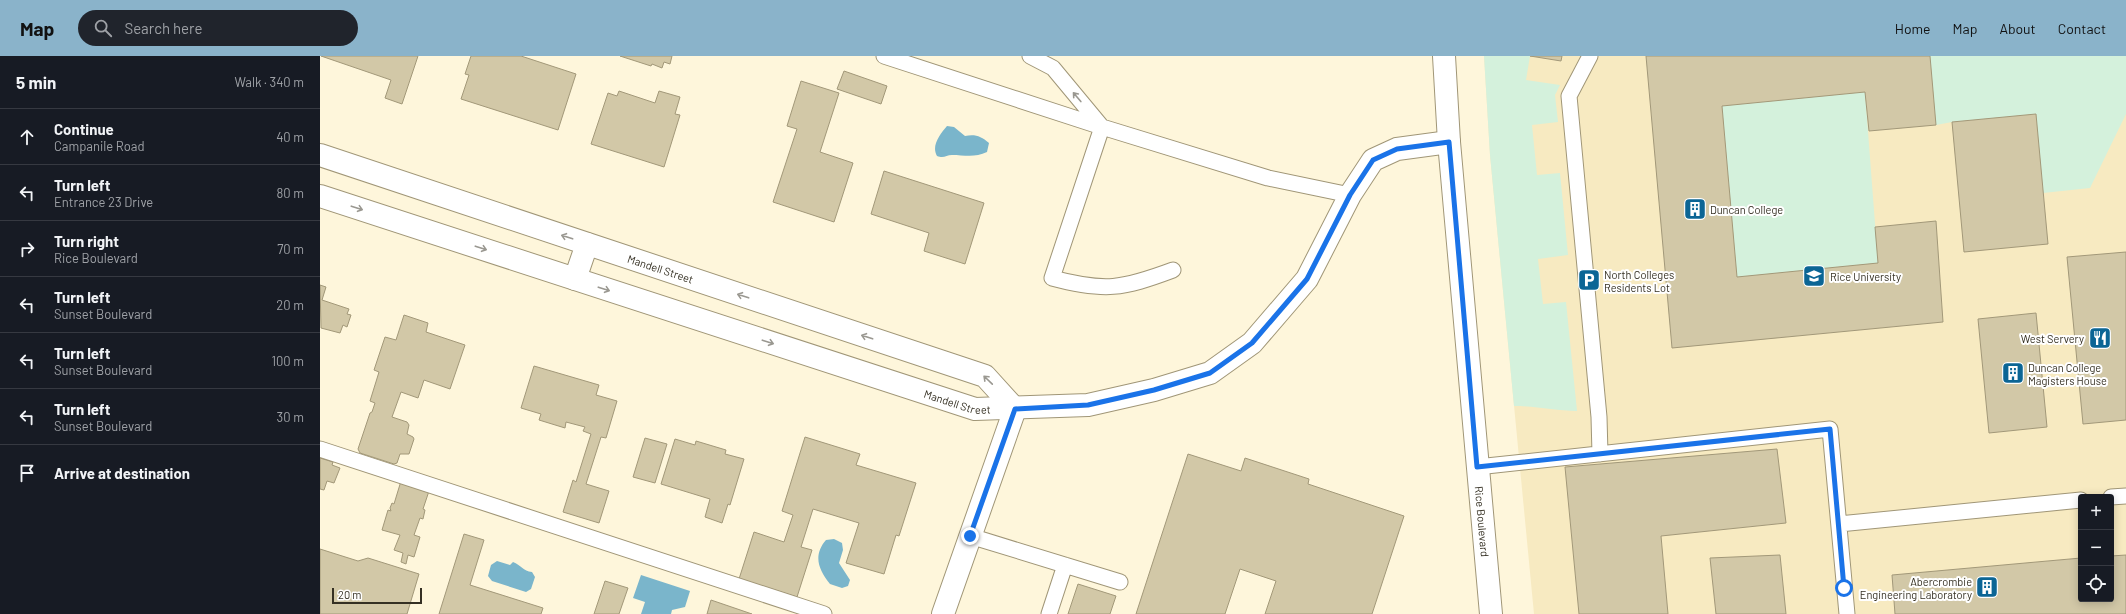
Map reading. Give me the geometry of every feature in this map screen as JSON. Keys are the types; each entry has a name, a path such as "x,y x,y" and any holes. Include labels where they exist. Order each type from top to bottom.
{"street":[{"name":"Rice Boulevard","path":"1444,56 1449,142 1491,614"},
{"path":"943,614 1015,409 1088,405 1154,390 1210,373 1252,343 1307,279 1350,195 1373,160 1397,149 1449,142"},
{"name":"Mandell Street","path":"320,155 985,376 1015,409"},
{"name":"Mandell Street","path":"320,196 975,409 1015,409"},
{"path":"575,279 587,244"}],"lane":[{"path":"884,56 1102,127 1268,178 1350,195"},
{"path":"1030,56 1053,68 1102,127"},
{"path":"1590,56 1569,96 1599,417 1600,454"},
{"path":"1102,127 1052,278 1085,286 1109,288 1142,282 1173,270"},
{"path":"1477,467 1830,429 1847,614"},
{"path":"320,450 824,614"},
{"path":"2114,497 2126,496"},
{"path":"1839,524 2078,500"},
{"path":"970,536 1120,582"},
{"path":"1049,614 1065,565"}],"shaded area":[{"name":"Rice University","path":"1484,56 2126,56 2126,614 1534,614 1490,155"}],"green space":[{"path":"1484,56 1530,56 1526,80 1560,85 1555,95 1558,122 1532,125 1537,175 1560,173 1568,255 1538,259 1543,304 1566,302 1577,411 1514,406 1490,155"},
{"path":"1930,56 2126,56 2126,114 2090,188 2043,193 2036,114 1952,122 1936,125"},
{"path":"1865,92 1878,263 1737,277 1722,106"}],"water":[{"path":"947,126 954,127 965,136 975,135 983,139 989,143 987,152 974,156 937,156 935,152 936,144 939,136"},
{"path":"834,539 842,543 843,550 839,563 850,580 848,586 842,588 830,584 822,573 818,557 819,551 826,540"},
{"path":"497,561 510,565 513,562 532,572 535,577 531,589 526,592 492,581 488,576 491,565"},
{"path":"641,575 690,591 685,607 672,610 671,614 641,614 645,602 633,598"}],"building":[{"path":"321,56 418,56 402,104 385,98 391,80"},
{"path":"471,56 521,56 576,74 558,130 461,99 469,75 465,74"},
{"path":"620,56 672,56 670,64 664,62 662,68"},
{"path":"1530,56 1562,56 1561,61"},
{"name":"Duncan College","path":"1646,56 1930,56 1936,125 1869,131 1865,92 1722,106 1737,277 1878,263 1875,227 1936,221 1943,322 1672,348"},
{"path":"844,71 887,86 881,104 837,89"},
{"path":"801,81 839,93 820,152 853,163 834,222 773,202 797,129 787,126"},
{"path":"619,91 655,103 659,91 680,97 675,114 680,115 664,167 591,144 608,93 617,96"},
{"path":"2036,114 2048,244 1964,252 1952,122"},
{"path":"884,171 984,203 965,264 924,251 929,233 871,214"},
{"name":"West Servery","path":"2126,252 2126,420 2083,424 2067,257"},
{"path":"320,285 326,287 322,300 349,309 347,314 351,315 347,327 343,325 340,333 321,328"},
{"name":"Duncan College Magisters House","path":"2036,313 2047,427 1989,433 1978,319"},
{"path":"404,315 428,323 426,332 465,345 450,389 424,380 418,398 401,392 392,417 407,422 409,425 407,434 414,439 409,454 400,454 397,463 394,464 360,453 358,449 370,413 372,412 375,403 370,401 379,372 374,370 385,337 396,340"},
{"path":"534,366 599,385 596,395 617,401 606,438 601,437 586,484 609,491 599,523 563,512 573,480 576,482 591,434 583,431 585,427 566,422 565,428 539,420 541,414 521,408"},
{"path":"805,437 860,454 856,465 916,483 899,536 896,535 884,574 846,563 859,523 813,509 801,547 812,550 797,597 739,579 754,532 784,542 793,515 782,511"},
{"path":"645,438 667,444 655,483 633,477"},
{"path":"675,439 695,445 696,441 726,450 725,454 744,459 730,505 728,504 722,523 705,517 710,499 661,484"},
{"path":"1777,449 1786,523 1661,536 1668,614 1579,614 1565,467"},
{"path":"1188,454 1241,471 1245,458 1309,479 1308,484 1404,516 1372,614 1265,614 1276,581 1240,569 1225,614 1136,614"},
{"path":"320,458 333,462 332,465 340,468 334,483 327,481 324,490 320,489"},
{"path":"401,481 429,491 423,509 425,510 423,519 420,518 414,535 420,537 414,557 408,555 406,564 401,562 403,553 394,550 400,535 382,530 388,510 391,511 390,508 392,503 394,504"},
{"path":"464,534 484,540 470,585 543,608 541,614 439,614"},
{"path":"320,549 358,561 368,558 419,574 407,614 320,614"},
{"path":"1780,555 1786,614 1716,614 1710,558"},
{"name":"Abercrombie Engineering Laboratory","path":"2126,555 2126,614 1895,614 1892,575 2078,558 2078,602 2114,602 2114,556"},
{"path":"605,581 628,588 619,614 594,614"},
{"path":"1078,584 1116,596 1110,614 1068,614"},
{"path":"711,600 752,614 707,614"}],"place":[{"name":"Duncan College","path":"1695,209"},
{"name":"Rice University","path":"1814,276"},
{"name":"North Colleges Residents Lot","path":"1589,280"},
{"name":"West Servery","path":"2100,338"},
{"name":"Duncan College Magisters House","path":"2013,373"},
{"name":"Abercrombie Engineering Laboratory","path":"1987,587"}],"route":[{"path":"970,536 1015,409 1088,405 1154,390 1210,373 1252,343 1307,279 1350,195 1373,160 1397,149 1449,142 1477,467 1830,429 1844,588"}]}
